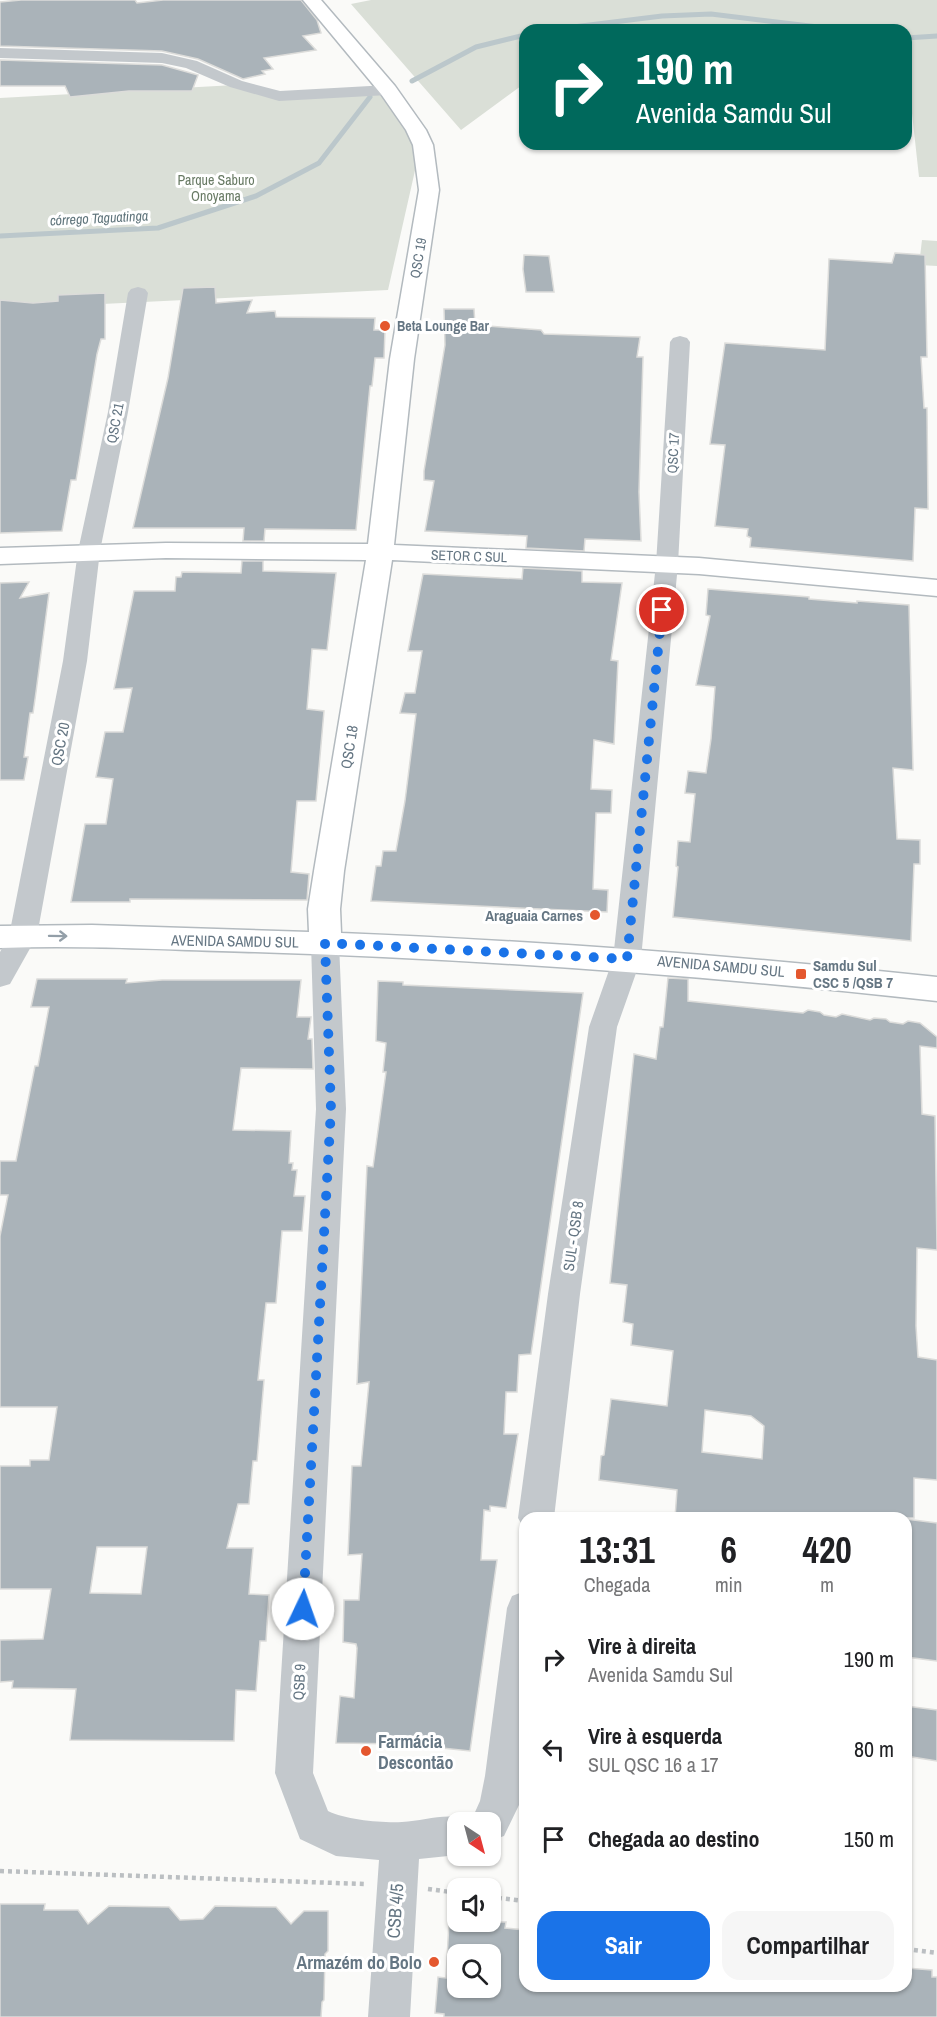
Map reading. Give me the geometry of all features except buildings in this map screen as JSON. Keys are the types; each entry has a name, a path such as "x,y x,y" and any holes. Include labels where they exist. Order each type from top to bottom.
{"street":[{"name":"QSC 19","path":"312,0 388,90 410,122 423,145 429,190 402,359 380,552"},
{"path":"0,53 162,58 191,64 236,84 279,96 388,90"},
{"name":"QSC 21","path":"89,551 118,412 138,293"},
{"name":"QSC 17","path":"627,959 667,564 680,342"},
{"name":"SETOR C SUL","path":"0,556 89,551 380,552 667,564 937,588"},
{"name":"QSC 20","path":"0,976 75,661 89,551"},
{"name":"QSC 18","path":"325,943 324,909 329,871 380,552"},
{"name":"AVENIDA SAMDU SUL","path":"11,936 325,943 627,959 755,969 937,989"},
{"name":"QSB 9","path":"325,943 331,1109 294,1773 314,1825 336,1836 400,1842"},
{"name":"SUL - QSB 8","path":"537,1512 564,1294 603,1027 627,959"},
{"path":"495,1812 499,1805 504,1776 519,1656"},
{"path":"400,1842 447,1836"},
{"name":"CSB 4/5","path":"389,2017 400,1842"}],"path":[{"path":"0,1871 397,1885"},
{"path":"501,1898 519,1900"},
{"path":"912,1950 937,1953"}],"green space":[{"path":"371,0 937,0 937,177 919,177 912,113 912,24 519,24 519,87 461,130 351,4"},
{"name":"Parque Saburo Onoyama","path":"235,85 256,94 387,90 421,144 388,290 0,309 0,98"},
{"path":"922,240 937,241 937,266 919,265"}],"waterway":[{"name":"córrego Taguatinga","path":"597,24 662,16 711,14 794,24"},
{"name":"córrego Taguatinga","path":"412,81 476,47 519,36"},
{"name":"córrego Taguatinga","path":"912,38 937,36"},
{"name":"córrego Taguatinga","path":"0,236 158,228 256,196 319,163 370,97"}],"place":[{"name":"Beta Lounge Bar","path":"385,326"},
{"name":"Araguaia Carnes","path":"595,915"},
{"name":"Samdu Sul CSC 5 /QSB 7","path":"801,974"},
{"name":"Farmácia Descontão","path":"366,1751"},
{"name":"Armazém do Bolo","path":"434,1962"}],"route":[{"path":"303,1609 331,1109 325,943 627,959 662,610"}]}
